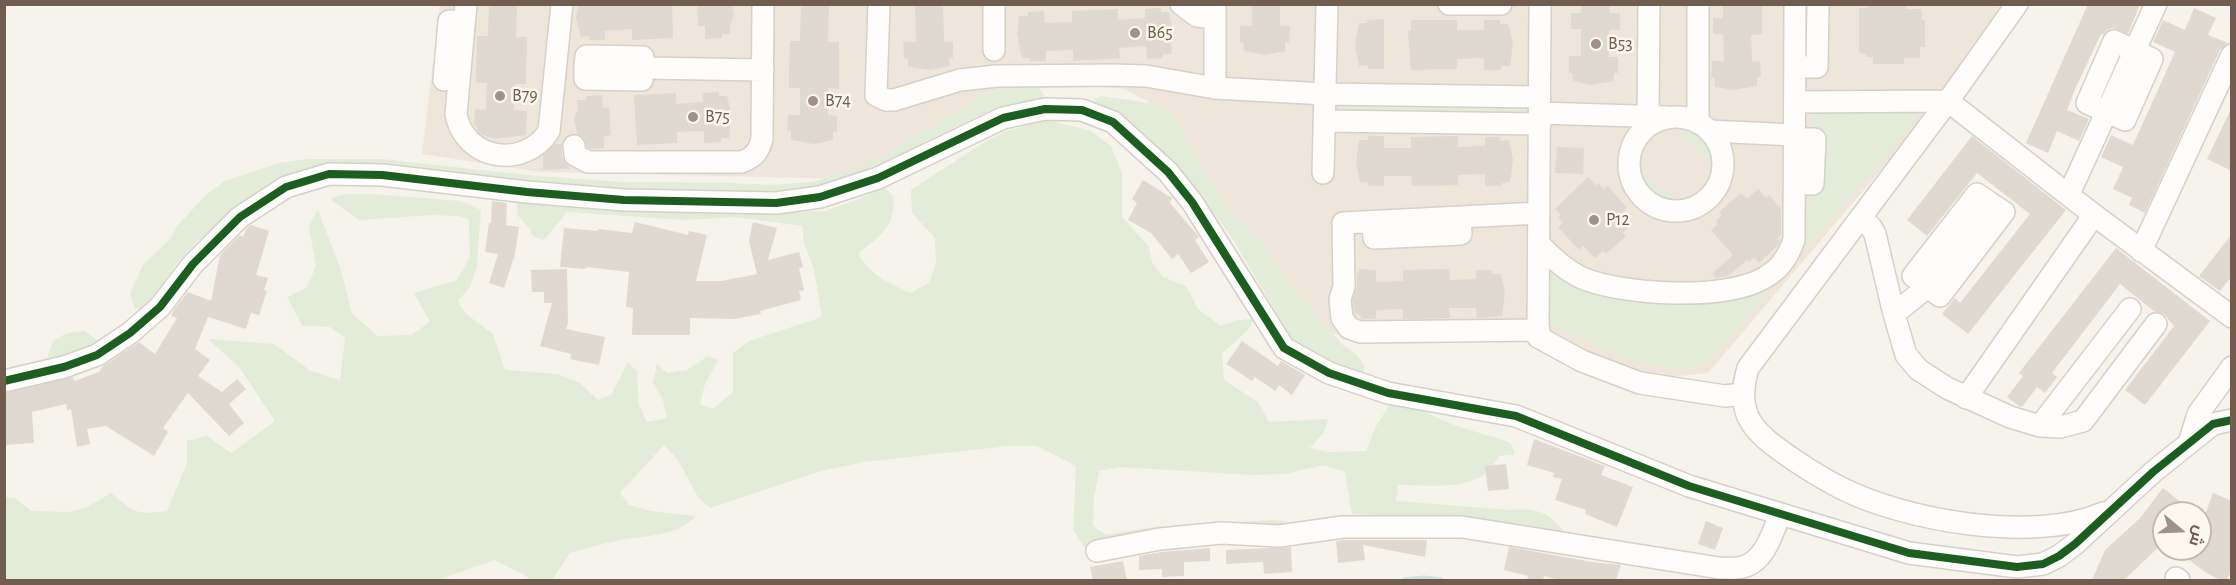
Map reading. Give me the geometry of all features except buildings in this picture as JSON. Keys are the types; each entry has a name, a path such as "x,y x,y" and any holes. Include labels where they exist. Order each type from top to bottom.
{"street":[{"path":"465,13 456,107 458,125 464,136 480,150 499,154 517,154 529,151 549,131 562,4"},
{"path":"574,146 575,155 588,162 741,162 746,160 759,150 762,139 763,4"},
{"path":"879,4 876,95 886,100 894,100 960,80 997,76 1146,76 1215,88 1325,93 1540,112 1685,118 1704,127 1795,137"},
{"path":"994,4 994,50"},
{"path":"1181,4 1197,16 1215,11 1215,88"},
{"path":"1323,173 1327,4"},
{"path":"1449,4 1501,4"},
{"path":"1540,4 1538,337 1581,361 1640,383 1725,396 1742,394"},
{"path":"1648,117 1649,4"},
{"path":"1671,118 1651,125 1640,135 1633,147 1630,161 1631,175 1637,188 1646,199 1658,207 1686,210 1699,205 1710,196 1718,184 1722,170 1722,156 1718,143 1704,127 1698,4"},
{"path":"1539,244 1566,270 1613,287 1667,292 1720,290 1743,286 1762,279 1778,268 1789,255 1794,240 1795,4"},
{"path":"1795,67 1817,67 1818,4"},
{"path":"2017,4 1748,369 1742,394 1747,415 1756,431 1813,473 1843,489 1876,502 1938,518 2001,527 2073,524 2113,508"},
{"path":"2134,50 2156,4"},
{"path":"2166,4 2171,7 2172,4"},
{"path":"2114,41 2134,50 2152,58 2125,120 2087,103 2114,41"},
{"path":"2141,251 2232,55"},
{"path":"585,68 586,56 643,57 643,68 681,69 681,82 701,83 732,83 732,70 763,70"},
{"path":"1795,102 1948,100 2094,216 2232,317"},
{"path":"4,381 64,367 97,355 130,333 160,307 194,264 240,217 286,187 329,174 382,175 527,192 624,200 776,203 820,197 878,178 1003,118 1045,109 1082,110 1113,122 1168,172 1192,202 1284,348 1329,373 1388,393 1516,416 1689,486 1909,553 2017,567 2043,564 2059,556 2153,472 2213,424 2232,420"},
{"path":"2069,194 2106,111"},
{"path":"1325,121 1540,112"},
{"path":"1722,156 1734,142 1751,133"},
{"path":"1977,194 2004,212 1940,296 1926,286 1913,276 1977,194"},
{"path":"1539,213 1460,217 1461,234 1450,235 1374,238 1373,222 1343,223 1344,287 1340,299 1342,318 1349,328 1360,332 1539,330"},
{"path":"1966,398 2094,216"},
{"path":"1860,218 1871,227 1875,234 1893,314 1906,355 1919,370 1966,398 2010,417 2040,426 2069,426 2083,421 2156,324"},
{"path":"1893,314 1922,292 1926,286"},
{"path":"2040,426 2130,309"},
{"path":"2189,443 2198,414 2232,368"},
{"path":"1097,551 1160,539 1221,533 1279,536 1343,527 1462,527 1719,568 1734,568 1746,566 1761,554 1772,537 1780,514"}],"shaded area":[{"path":"440,5 2006,5 1920,124 1708,373 1669,377 1629,370 1568,341 1355,341 1311,326 1285,304 1147,101 1124,89 1090,85 1017,90 851,179 540,172 422,154"}],"green space":[{"path":"1036,84 1044,95 1040,98 998,107 928,140 874,175 816,192 621,195 384,169 249,200 197,241 176,264 150,306 135,309 130,293 143,265 170,239 177,226 206,195 225,181 279,163 308,159 382,159 526,175 621,182 771,185 812,182 864,166 988,93"},
{"path":"1102,96 1155,104 1171,113 1228,209 1265,247 1292,287 1343,345 1357,355 1365,367 1361,376 1324,360 1294,343 1234,241 1200,194 1148,137 1127,121 1101,108 1094,99"},
{"path":"1344,104 1529,106 1530,115 1345,112"},
{"path":"1813,111 1912,111 1917,113 1918,118 1707,363 1686,367 1646,364 1626,358 1550,324 1550,273 1714,297 1803,242 1809,225 1809,190 1822,190 1824,130 1811,129"},
{"path":"1048,120 1091,131 1111,146 1122,173 1122,217 1149,247 1152,262 1163,277 1186,286 1198,309 1221,326 1238,320 1254,319 1248,330 1222,353 1224,380 1258,402 1269,422 1328,419 1324,432 1310,448 1329,452 1366,451 1375,428 1391,402 1498,438 1511,443 1515,454 1499,456 1484,475 1475,480 1453,485 1398,485 1396,501 1536,511 1548,516 1566,534 1457,518 1352,514 1345,472 1324,465 1285,474 1253,475 1119,467 1099,471 1094,499 1093,526 1106,535 1153,527 1273,520 1286,521 1289,527 1157,536 1085,548 1073,530 1076,466 1037,446 1009,446 864,462 821,471 710,508 698,497 678,460 664,445 620,493 629,505 651,511 696,516 678,529 669,532 616,541 570,553 552,580 531,580 494,560 438,580 5,580 5,497 15,498 31,511 68,512 86,508 111,493 136,511 149,513 167,511 187,463 187,441 207,436 231,453 275,421 239,367 208,339 274,344 311,371 340,380 345,338 330,327 302,326 287,297 307,287 316,266 309,226 318,210 341,270 352,314 378,336 411,335 430,322 414,293 457,280 470,257 469,219 459,216 431,215 359,220 330,199 344,194 373,194 460,201 481,210 477,267 470,287 458,301 465,313 493,334 505,370 558,374 580,383 598,400 611,395 628,362 637,372 639,405 647,422 667,418 663,400 653,383 657,364 667,373 687,370 708,356 718,360 705,384 700,404 713,409 733,392 733,353 749,341 822,317 814,269 804,243 802,226 736,217 684,220 567,212 544,240 533,236 518,216 516,198 786,212 825,211 884,187 893,196 889,223 874,241 858,253 874,273 910,293 929,283 936,264 935,238 912,213 911,190 1006,131"},
{"path":"1683,126 1698,132 1708,143 1714,158 1713,174 1702,151 1681,136"},
{"path":"1637,157 1649,180 1670,194 1669,204 1654,198 1643,188 1637,174"},
{"path":"85,331 100,342 94,350 48,361 54,341 70,333"}],"waterway":[{"path":"1404,580 1424,578 1441,580"}],"cycle path":[{"path":"4,381 64,367 97,355 130,333 160,307 193,264 240,217 286,187 329,174 382,175 527,192 624,200 776,203 820,197 878,178 1003,118 1045,109 1082,110 1113,122 1168,172 1192,202 1284,348 1329,373 1388,393 1516,416 1689,486 1909,553 2017,567 2043,564 2075,544 2153,472 2213,424 2232,420"}],"place":[{"name":"B65","path":"1135,33"},
{"name":"B53","path":"1596,44"},
{"name":"B79","path":"500,96"},
{"name":"B74","path":"813,101"},
{"name":"B75","path":"693,117"},
{"name":"P12","path":"1594,220"}]}
